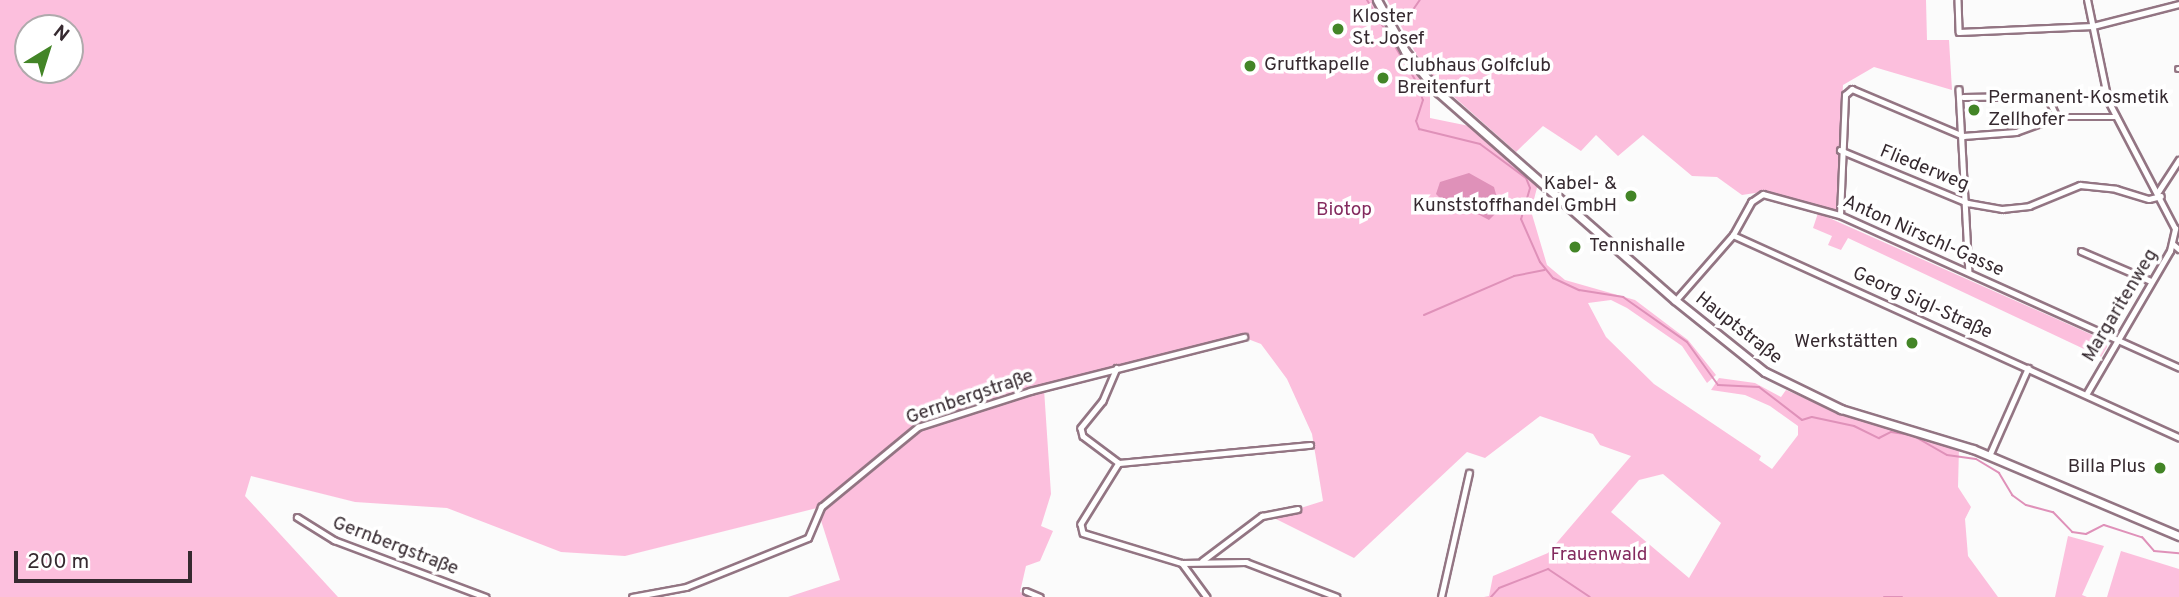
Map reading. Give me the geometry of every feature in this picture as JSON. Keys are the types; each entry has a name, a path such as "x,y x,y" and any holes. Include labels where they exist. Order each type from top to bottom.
{"main road":[{"name":"Hauptstraße","path":"1377,0 1429,83 1675,300 1750,362 1787,386 1841,409 1918,429 2179,536"}],"street":[{"path":"1958,0 1959,32 2093,26 2179,4"},
{"name":"Margaritenweg","path":"2087,0 2108,101 2174,222 2173,244 2087,393"},
{"path":"1840,215 1840,150 1845,95 1852,89 1963,136 2016,132 2057,117 2117,117"},
{"path":"1959,89 1963,97 1969,272"},
{"path":"1963,97 2036,96 2050,102 2057,117"},
{"name":"Fliederweg","path":"1840,150 1968,203 2025,207 2068,188 2087,185 2149,199 2159,194"},
{"path":"2159,194 2179,160"},
{"name":"Anton Nirschl-Gasse","path":"1733,235 1751,202 1763,194 1840,215 2179,367"},
{"path":"1675,300 1733,235"},
{"name":"Georg Sigl-Straße","path":"1733,235 2087,393 2179,437"},
{"path":"2173,244 2179,249"},
{"path":"2081,251 2151,281"},
{"name":"Gernbergstraße","path":"632,597 686,587 807,538 819,509 918,427 1117,368 1244,337"},
{"path":"1117,368 1103,401 1080,431 1119,463 1310,445"},
{"path":"1989,456 2028,368"},
{"path":"1119,463 1082,524 1083,533 1182,563 1246,562 1337,597"},
{"path":"1441,597 1469,473"},
{"path":"1201,561 1262,516 1297,509"},
{"name":"Gernbergstraße","path":"296,517 334,540 486,597"},
{"path":"1182,563 1207,597"},
{"path":"1026,591 1040,597"}],"green space":[{"path":"0,0 1380,0 1384,15 1430,86 1430,118 1474,127 1540,176 1531,211 1547,265 1565,280 1635,300 1688,340 1716,375 1707,383 1682,346 1627,308 1611,300 1588,303 1606,337 1654,384 1761,456 1759,460 1772,469 1798,435 1798,426 1770,406 1745,395 1711,390 1719,378 1755,383 1781,397 1786,390 1839,413 1917,432 1959,448 1958,487 1971,507 1965,519 1968,556 1998,597 1484,597 1489,596 1493,576 1548,553 1631,456 1600,445 1593,434 1540,416 1485,458 1467,452 1354,558 1272,517 1323,501 1312,434 1287,379 1261,344 1240,336 1044,389 1051,494 1041,526 1053,531 1040,561 1026,566 1020,592 1035,597 788,597 840,580 817,508 625,556 561,552 447,508 355,502 251,476 245,496 338,597 0,597","holes":["1663,474 1721,523 1689,578 1611,512 1639,480"]},
{"path":"1387,0 1926,0 1927,40 1949,40 1952,90 1874,67 1843,85 1836,211 1768,191 1742,195 1717,177 1692,176 1643,135 1618,156 1596,135 1581,151 1543,126 1516,152 1435,80 1416,54"},
{"path":"1818,213 2106,341 2107,347 2101,357 1848,238 1841,250 1828,245 1832,236 1813,228"},
{"path":"2068,536 2104,546 2082,595 2087,597 2055,597"},
{"path":"2121,551 2179,569 2179,597 2107,597"}],"shaded area":[{"path":"1469,173 1494,187 1500,209 1489,220 1470,210 1448,206 1436,194 1440,182"}],"waterway":[{"path":"1367,0 1417,83 1423,100 1416,121 1419,129 1480,144 1526,178 1530,188 1521,219 1540,262 1553,278 1579,290 1623,297 1687,342 1718,385 1759,387 1802,420 1812,417 1854,426 1879,438 1891,432 1912,435 1947,455 1976,459 1999,473 2012,495 2026,505 2053,512 2072,532 2086,534 2104,525 2142,537 2154,551 2179,553"},
{"path":"1403,24 1420,0"},
{"path":"1424,315 1514,276 1544,270"},
{"path":"1491,597 1499,588 1548,569 1590,597"},
{"path":"1884,597 1902,597"}],"place":[{"name":"Kloster St. Josef","path":"1338,29"},
{"name":"Gruftkapelle","path":"1250,66"},
{"name":"Clubhaus Golfclub Breitenfurt","path":"1383,78"},
{"name":"Permanent-Kosmetik Zellhofer","path":"1974,110"},
{"name":"Kabel- & Kunststoffhandel GmbH","path":"1631,196"},
{"name":"Tennishalle","path":"1575,247"},
{"name":"Werkstätten","path":"1912,343"},
{"name":"Billa Plus","path":"2160,468"}],"park label":[{"name":"Biotop","path":"1344,211"},
{"name":"Frauenwald","path":"1599,556"}]}
